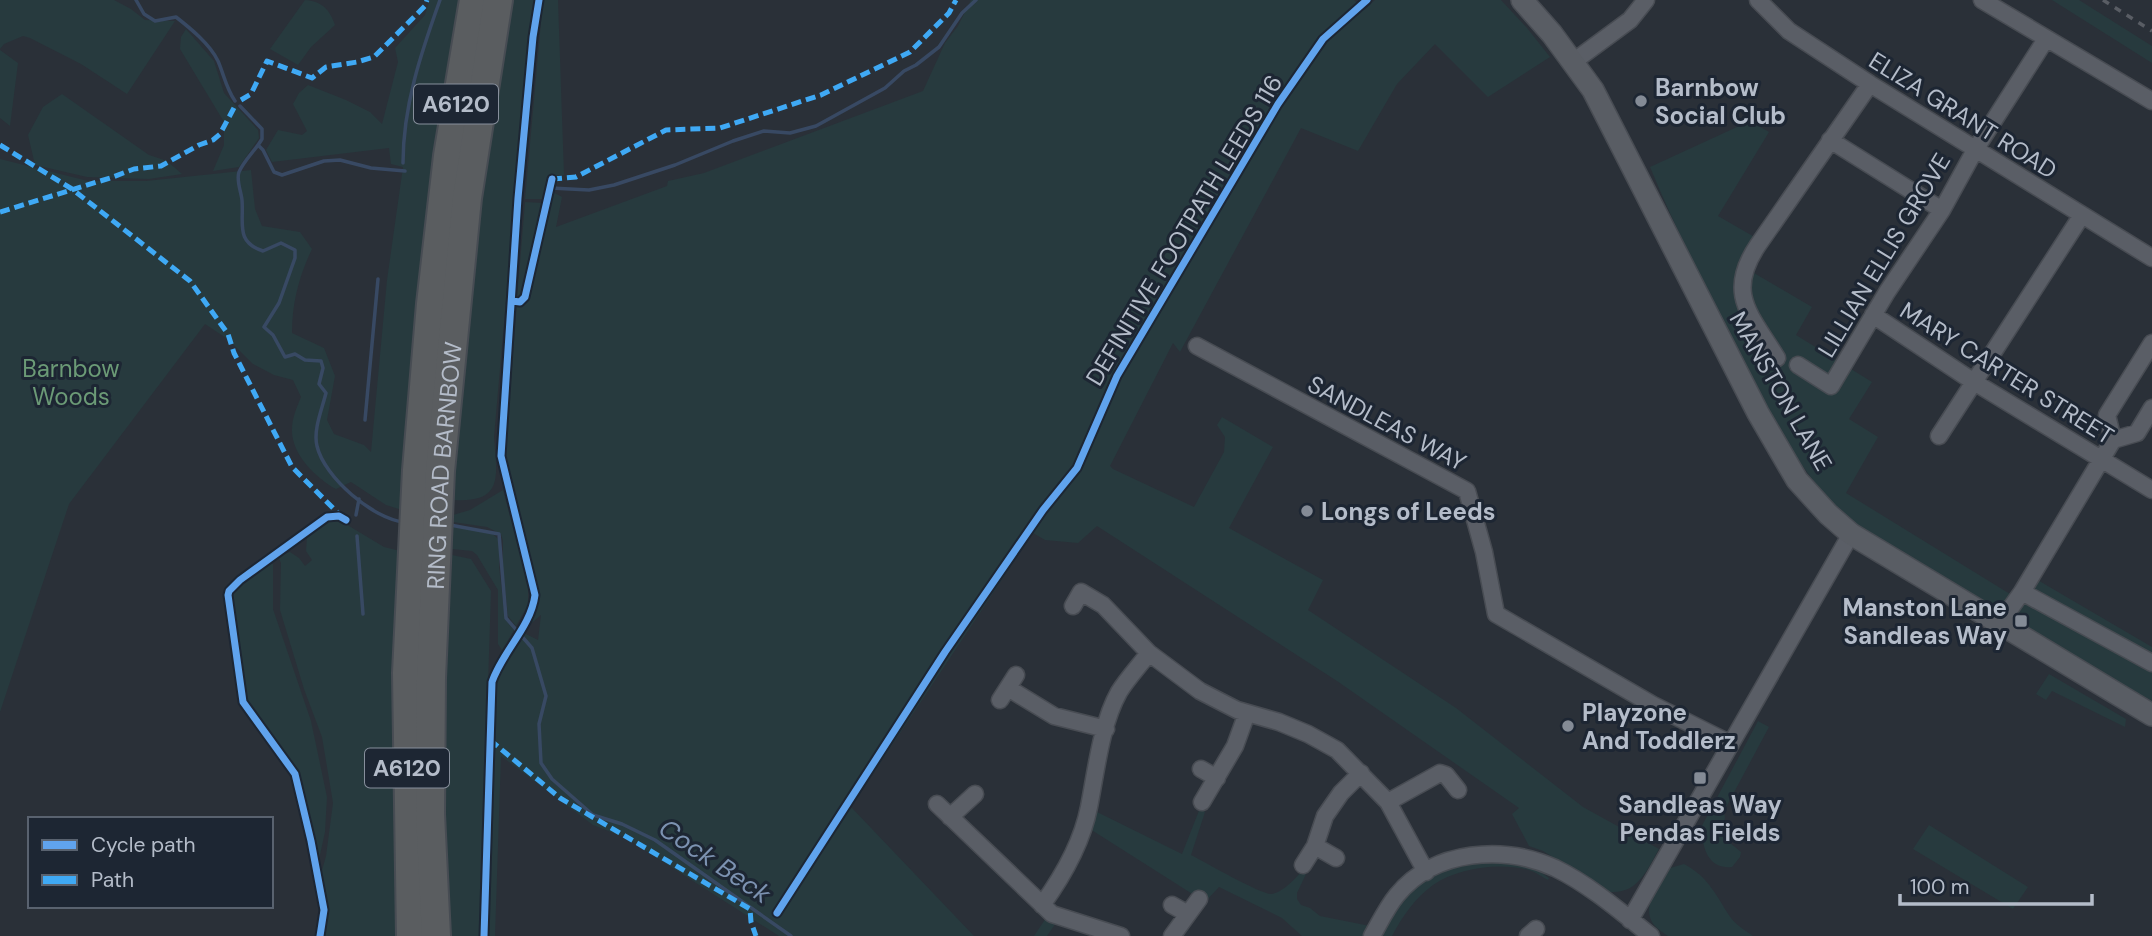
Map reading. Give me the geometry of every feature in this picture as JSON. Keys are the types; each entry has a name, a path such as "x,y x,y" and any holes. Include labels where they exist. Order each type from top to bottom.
{"highway":[{"name":"RING ROAD BARNBOW","path":"411,936 407,759 422,600 431,304 448,156 474,0"},
{"name":"RING ROAD BARNBOW","path":"428,471 498,0"},
{"name":"RING ROAD BARNBOW","path":"422,600 436,936"}],"street":[{"path":"1573,62 1630,20 1646,0"},
{"name":"ELIZA GRANT ROAD","path":"1758,0 1789,31 1870,85 2152,258"},
{"path":"1982,0 2152,101"},
{"name":"MANSTON LANE","path":"1527,2 1593,90 1758,414 1797,480 1851,534 2152,715"},
{"name":"LILLIAN ELLIS GROVE","path":"1798,365 1831,386 1873,315 1942,209 1975,150 2046,40"},
{"path":"1777,358 1743,299 1744,270 1758,245 1870,85"},
{"path":"1830,140 1942,209"},
{"path":"1939,436 2082,215"},
{"name":"MARY CARTER STREET","path":"1873,315 1974,382 2152,490"},
{"path":"2000,623 2022,592 2113,440 2107,415 2152,343"},
{"name":"SANDLEAS WAY","path":"1197,346 1467,491 1496,614 1653,705 1731,744"},
{"path":"2113,440 2137,433 2152,408"},
{"path":"1630,920 1851,534"},
{"path":"1073,606 1081,592 1094,599 1149,653 1200,691 1247,713 1308,734 1337,750 1388,802 1426,872"},
{"path":"2022,592 2152,663"},
{"path":"1042,905 1061,879 1078,840 1088,810 1094,769 1119,694 1149,653"},
{"path":"1008,688 1054,716 1106,729"},
{"path":"1202,802 1234,747 1247,713"},
{"path":"1201,769 1217,778"},
{"path":"1303,865 1315,846 1325,816 1340,793 1362,773"},
{"path":"1388,802 1440,773 1446,775 1458,790"},
{"path":"950,817 975,794"},
{"path":"937,804 1052,914 1118,935"},
{"path":"1315,846 1336,858"},
{"path":"1372,936 1398,893 1426,872 1454,859 1501,853 1527,857 1579,881 1651,936"},
{"path":"1172,936 1199,899"},
{"path":"1172,905 1188,914"}],"green space":[{"path":"0,0 114,0 145,20 175,21 127,94 81,64 30,38 23,36 4,44 0,49"},
{"path":"305,0 324,7 335,25 311,47 298,65 270,49"},
{"name":"Barnbow Woods","path":"430,0 467,0 402,510 386,505 351,482 336,489 313,472 300,456 293,438 293,421 301,397 293,380 274,375 253,364 229,340 205,324 69,504 0,712 0,159 88,181 146,181 251,170 255,209 262,226 300,232 312,249 297,290 292,333 324,348 335,376 327,420 334,434 364,445 371,452 387,280 403,167 391,164 389,148 272,162 266,150 278,130 302,135 307,131 293,104 299,93 308,85 370,112 382,124 398,62 395,48 425,15"},
{"path":"505,0 535,0 526,71 494,437 496,475 489,492 482,497 454,500 455,472 448,471"},
{"path":"543,0 558,0 564,175 547,179 542,199 525,199"},
{"path":"971,0 1354,0 1364,10 1375,0 1501,0 1550,57 1488,97 1435,44 1397,84 1358,151 1301,128 1180,352 1173,343 1110,466 1194,507 1224,452 1225,437 1217,425 1222,417 1273,447 1229,528 1323,580 1308,610 1456,708 1583,807 1659,849 1635,885 1620,892 1610,892 1543,851 1529,846 1512,814 1519,808 1337,681 1097,526 1078,543 1045,540 1033,533 851,807 974,936 779,936 626,838 593,825 501,756 495,936 488,936 496,687 501,669 524,633 538,640 541,615 527,627 536,614 538,591 505,456 517,303 523,302 527,296 551,191 562,197 556,227 667,186 668,181 704,173 923,91 945,43 958,26"},
{"path":"2052,0 2079,0 2152,46 2152,63"},
{"path":"186,29 214,61 224,93 258,130 259,138 239,167 213,171 224,145 224,122 180,49 181,37"},
{"path":"0,50 18,63 10,126 0,118"},
{"path":"62,94 149,155 167,161 182,174 149,179 87,177 35,165 28,135 43,107"},
{"path":"1750,121 1769,132 1718,216 1758,239 1742,266 1812,307 1796,335 1872,382 1849,419 1878,437 1846,493 2010,594 2024,572 2152,647 2152,701 1871,537 1826,497 1793,452 1727,330 1650,167"},
{"path":"525,202 543,203 523,296 517,300"},
{"path":"503,490 528,584 528,605 516,626 508,616 501,534 487,527 453,522 453,515 470,510"},
{"path":"331,519 339,520 384,547 400,551 407,936 323,936 328,914 321,874 333,803 322,737 280,610 281,563 278,556 290,552 305,566 312,560 306,551 307,537 322,523"},
{"path":"453,527 492,533 499,540 505,619 514,630 502,650 498,644 498,590 477,555 472,551 452,549"},
{"path":"452,555 471,559 491,591 480,936 444,936 444,601 450,601"},
{"path":"269,563 273,564 273,609 311,721 327,797 325,832 318,864 296,771 247,705 245,696 232,594 239,584"},
{"path":"2049,674 2126,719 2125,727 2052,691 2046,700 2036,694"},
{"path":"1758,721 1769,727 1724,811 1725,818 1719,834 1741,852 1732,867 1725,867 1710,859 1702,835 1697,835"},
{"path":"1200,808 1205,812 1191,855 1245,884 1271,894 1284,888 1301,872 1306,874 1297,893 1301,905 1320,916 1370,926 1366,936 1302,936 1282,918 1219,887 1205,902 1090,829 1095,811 1182,854"},
{"path":"1929,825 2028,887 2013,909 1913,849"},
{"path":"1480,858 1532,866 1549,878 1548,880 1529,870 1505,867 1479,868 1454,874 1433,885 1420,896 1392,936 1378,936 1400,900 1415,885 1438,872"},
{"path":"1684,864 1706,881 1733,921 1753,936 1668,936 1656,927 1649,913 1651,900 1670,868"},
{"path":"1050,912 1060,917 1047,936 1034,936"}],"waterway":[{"name":"Cock Beck","path":"136,0 144,14 155,21 176,17 210,48 235,101"},
{"path":"403,163 410,100 440,0"},
{"path":"551,188 589,190 614,185 764,131 790,133 816,126 885,88 939,47 962,13 976,0"},
{"name":"Cock Beck","path":"240,106 262,129 262,139 238,175 245,237 254,247 263,251 281,243 295,250 295,258 279,303 264,327 273,335 285,357 295,354 305,360 321,361 323,368 319,384 326,393 318,419 316,440 321,458 329,471 365,505 378,513 404,522"},
{"path":"259,146 274,172 282,175 324,161 340,160 371,168 405,171"},
{"path":"365,420 378,279"},
{"path":"356,515 359,499"},
{"name":"Cock Beck","path":"450,525 499,534 506,618 532,648 546,696 539,724 541,763 552,779 593,815 622,824 655,840 791,936"},
{"path":"357,536 363,614"}],"railway":[{"path":"2103,0 2152,31"}],"marked path":[{"path":"241,100 251,94 267,61 312,78 326,67 374,57 425,6 427,0"},
{"path":"552,179 576,177 666,130 720,128 821,95 910,52 949,13 956,0"},
{"path":"0,212 134,169 161,166 213,140 220,134 235,106"},
{"path":"0,145 72,189 190,281 228,334 234,353 292,467 342,517"},
{"path":"490,740 560,798 750,909 756,936"}],"cycle path":[{"path":"484,936 492,682 528,618 535,595 501,456 518,198 539,0"},
{"name":"DEFINITIVE FOOTPATH LEEDS 116","path":"777,913 945,652 1043,510 1077,468 1117,376 1278,104 1323,39 1367,0"},
{"path":"512,301 520,302 525,297 552,179"},
{"path":"320,936 324,910 295,774 243,702 228,595 240,580 327,517 339,516 346,520"}],"place":[{"name":"Barnbow Social Club","path":"1641,101"},
{"name":"Longs of Leeds","path":"1307,511"},
{"name":"Manston Lane Sandleas Way","path":"2021,621"},
{"name":"Playzone And Toddlerz","path":"1568,726"},
{"name":"Sandleas Way Pendas Fields","path":"1700,778"}]}
